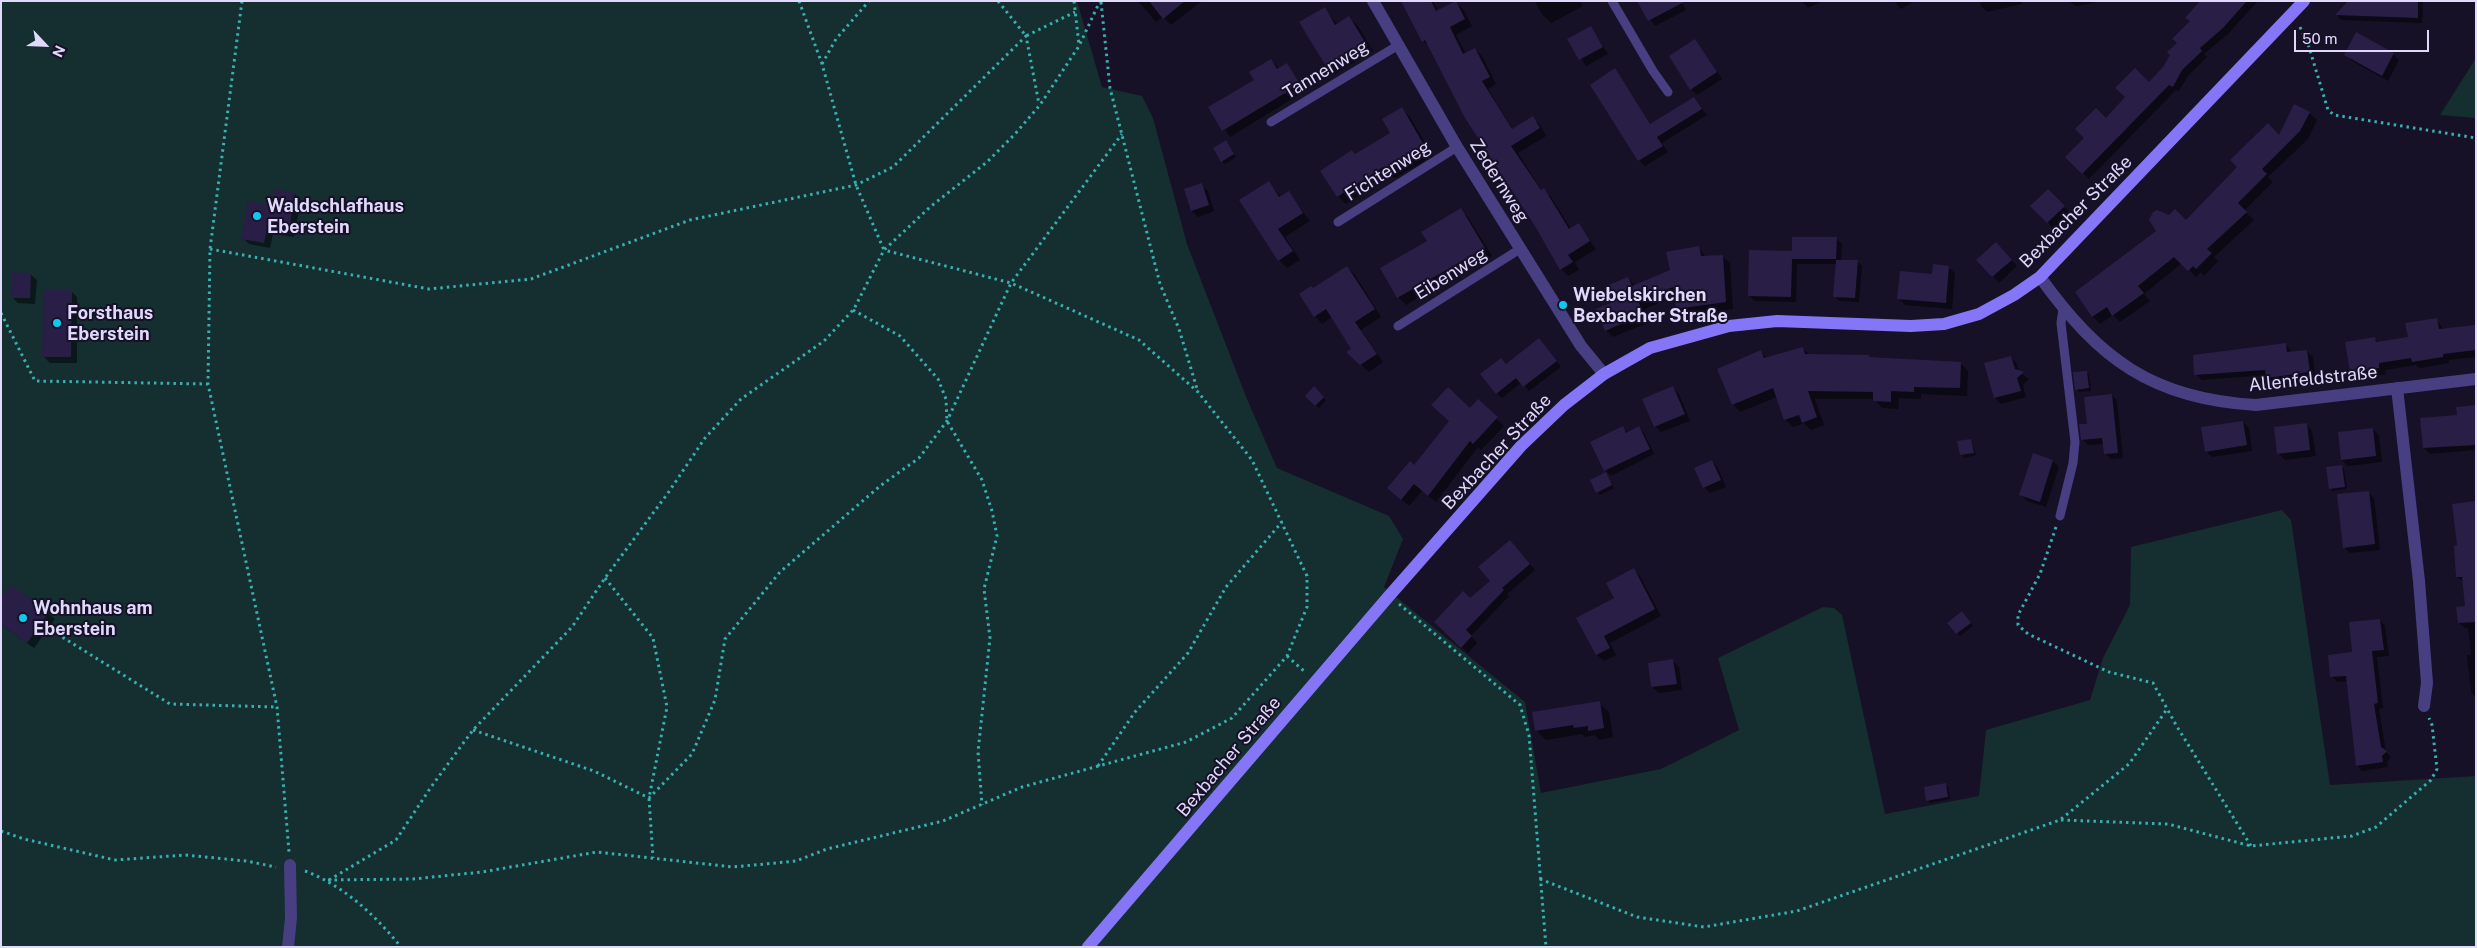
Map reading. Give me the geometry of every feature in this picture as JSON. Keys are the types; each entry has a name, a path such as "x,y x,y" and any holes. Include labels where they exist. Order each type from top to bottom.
{"street":[{"name":"Zedernweg","path":"1373,1 1456,147 1581,346 1604,374"},
{"name":"Bexbacher Straße","path":"1088,947 1389,596 1522,446 1564,406 1604,374 1650,348 1729,326 1778,321 1911,326 1944,324 1979,314 2014,295 2040,277 2304,1"},
{"name":"Allenfeldstraße","path":"2040,277 2063,308 2089,337 2120,364 2153,382 2189,396 2223,403 2256,405 2476,379"},
{"name":"Allenfeldstraße","path":"2397,388 2419,581 2427,683 2424,706"},
{"path":"288,947 291,868"}],"lane":[{"path":"1612,1 1652,71 1668,92"},
{"name":"Tannenweg","path":"1272,122 1397,46"},
{"name":"Fichtenweg","path":"1338,222 1456,147"},
{"name":"Eibenweg","path":"1398,326 1520,250"},
{"path":"2060,516 2073,463 2074,442 2061,323 2063,308"}],"path":[{"path":"242,1 210,249 208,384 277,708 291,868"},
{"path":"799,1 822,64 856,185 884,250"},
{"path":"822,64 836,39 869,1"},
{"path":"998,1 1026,36 1040,105"},
{"path":"1074,1 1079,46"},
{"path":"328,880 396,840 431,787 474,730 572,627 605,578 668,493 704,438 741,399 824,342 853,310 884,250 930,207 987,162 1040,105 1079,46 1100,1"},
{"path":"1100,1 1110,88 1160,284 1180,329 1198,392"},
{"path":"210,249 429,289 532,279 690,220 856,185 893,167 1026,36 1075,12"},
{"path":"2293,13 2309,47 2328,110 2334,115 2476,138"},
{"path":"649,798 692,754 715,700 725,639 780,572 880,486 919,458 947,421 1011,282 1122,134"},
{"path":"1,831 24,839 115,860 185,855 291,868 328,880 413,879 482,872 597,852 733,867 796,861 827,850 943,821 1022,787 1186,742 1232,718 1286,656 1307,607 1307,576 1252,460 1198,392 1139,340 1011,282 884,250"},
{"path":"853,310 900,336 938,379 946,399 947,421 982,480 997,536 984,589 990,638 978,752 982,804"},
{"path":"1,313 35,381 208,384"},
{"path":"2060,516 2040,574 2018,615 2018,625 2028,634 2109,672 2153,683 2166,709 2251,846"},
{"path":"1098,766 1135,712 1188,654 1226,587 1282,522"},
{"path":"605,578 652,638 667,707 649,798 653,858"},
{"path":"1389,596 1520,705 1529,735 1546,947"},
{"path":"46,627 170,704 277,708"},
{"path":"1286,656 1316,681"},
{"path":"2060,820 2168,824 2251,846 2352,836 2376,827 2431,780 2437,769 2432,725 2424,706"},
{"path":"1540,879 1637,917 1704,927 1797,911 2060,820 2129,764 2166,709"},
{"path":"474,730 594,771 649,798"},
{"path":"328,880 378,920 401,947"}],"green space":[{"path":"1,1 1077,1 1102,87 1142,96 1153,118 1187,244 1247,399 1277,468 1389,516 1403,539 1384,587 1525,702 1541,793 1661,769 1739,730 1718,658 1823,607 1834,608 1842,615 1885,814 1979,796 1986,730 2090,700 2103,658 2130,605 2131,547 2282,510 2291,520 2330,785 2476,776 2476,947 1,947"},
{"path":"2476,58 2476,118 2440,115"}],"building":[{"path":"1149,1 1185,1 1163,19"},
{"path":"1401,1 1431,1 1436,11 1456,1 1465,19 1450,27 1463,54 1475,48 1490,77 1482,81 1512,129 1533,116 1540,128 1511,146 1541,190 1544,188 1569,229 1579,223 1590,241 1568,255 1573,262 1560,270 1535,226 1465,118 1425,40 1422,42"},
{"path":"1637,1 1686,1 1648,21"},
{"path":"2200,1 2247,1 2223,28 2200,48 2202,51 2182,70 2173,87 2169,85 2082,174 2065,157 2084,138 2075,129 2096,108 2106,118 2125,97 2115,88 2135,68 2149,82 2163,67 2170,55 2167,52 2177,43 2172,39 2190,21 2185,18"},
{"path":"2348,1 2418,1 2418,18 2335,15"},
{"path":"1325,7 1335,25 1349,16 1365,42 1326,66 1299,22"},
{"path":"1591,26 1603,47 1579,60 1567,39"},
{"path":"2356,32 2394,53 2382,76 2344,55"},
{"path":"1695,39 1717,72 1690,90 1669,56"},
{"path":"1271,59 1277,69 1287,63 1300,84 1222,131 1208,107 1254,80 1249,72"},
{"path":"1615,68 1650,124 1694,97 1702,109 1657,137 1663,146 1638,161 1590,85"},
{"path":"2294,104 2310,112 2300,131 2262,169 2267,174 2238,203 2247,212 2207,249 2212,253 2196,269 2193,266 2188,271 2174,257 2138,286 2144,293 2112,316 2107,307 2092,317 2075,292 2156,231 2149,220 2153,212 2157,210 2169,215 2175,209 2186,220 2237,167 2230,160 2268,123 2279,135"},
{"path":"1402,107 1425,147 1385,171 1383,167 1337,197 1320,171 1352,150 1355,154 1390,133 1382,119"},
{"path":"1226,140 1234,154 1221,162 1213,148"},
{"path":"1269,181 1279,197 1289,191 1303,213 1278,229 1293,251 1278,261 1239,200"},
{"path":"1202,183 1209,205 1191,211 1184,189"},
{"path":"274,189 295,193 289,232 267,228 264,243 241,239 248,201 271,205"},
{"path":"2048,189 2065,206 2047,223 2030,206"},
{"path":"1461,208 1485,248 1397,298 1380,268 1427,241 1421,232"},
{"path":"1792,237 1837,237 1836,259 1792,259 1791,297 1748,296 1749,250 1792,251"},
{"path":"1996,242 2012,260 1992,277 1976,260"},
{"path":"1699,246 1701,256 1723,255 1726,302 1676,309 1673,287 1638,301 1644,314 1605,331 1596,309 1613,302 1606,286 1628,277 1632,286 1670,270 1666,252"},
{"path":"1836,260 1858,260 1855,298 1833,297"},
{"path":"1933,264 1949,266 1946,303 1897,299 1900,271 1932,274"},
{"path":"1347,266 1375,309 1355,322 1377,354 1360,365 1346,352 1351,349 1326,309 1314,317 1299,294 1311,286 1313,288"},
{"path":"12,272 31,273 30,298 11,298"},
{"name":"Forsthaus Eberstein","path":"43,290 72,290 71,357 42,357"},
{"path":"2437,318 2439,329 2476,325 2476,350 2443,354 2443,357 2412,362 2411,358 2379,363 2379,368 2350,372 2345,342 2375,337 2376,342 2408,337 2405,323"},
{"path":"1539,338 1557,361 1523,387 1516,378 1496,394 1480,374 1501,358 1506,364"},
{"path":"2286,343 2287,352 2307,350 2310,372 2266,378 2265,370 2194,375 2193,355"},
{"path":"1803,347 1805,354 1869,355 1869,357 1961,362 1960,388 1914,387 1914,392 1891,391 1891,402 1873,401 1873,392 1808,391 1817,417 1802,423 1799,415 1784,420 1773,388 1732,405 1717,369 1761,350 1764,358"},
{"path":"2011,356 2015,369 2024,372 2017,378 2021,391 1994,398 1984,363"},
{"path":"2087,371 2089,388 2075,390 2073,372"},
{"path":"1314,386 1324,397 1315,406 1305,396"},
{"path":"1673,386 1685,414 1654,427 1642,399"},
{"path":"1448,387 1470,408 1478,399 1498,417 1473,444 1470,441 1428,496 1414,484 1401,500 1387,488 1410,461 1414,465 1449,421 1431,405"},
{"path":"2112,394 2118,453 2104,454 2102,438 2081,440 2079,424 2087,424 2084,397"},
{"path":"2476,405 2476,445 2423,448 2420,418 2457,415 2456,407"},
{"path":"2243,421 2247,445 2205,452 2201,427"},
{"path":"2307,423 2310,450 2277,454 2274,427"},
{"path":"1623,426 1626,433 1639,426 1650,449 1604,471 1590,442"},
{"path":"2373,428 2376,456 2341,460 2338,432"},
{"path":"1971,439 1974,453 1960,455 1957,441"},
{"path":"2033,453 2053,460 2040,502 2019,495"},
{"path":"1712,460 1721,480 1703,488 1694,468"},
{"path":"2342,465 2345,487 2329,489 2326,467"},
{"path":"1606,472 1612,485 1596,493 1590,480"},
{"path":"2369,491 2375,544 2343,548 2337,494"},
{"path":"2476,501 2476,622 2458,623 2456,607 2465,606 2462,577 2456,577 2454,546 2457,545 2452,504"},
{"path":"1510,540 1530,564 1502,588 1504,590 1466,630 1472,636 1461,648 1434,622 1463,591 1470,598 1490,581 1478,567"},
{"path":"1634,568 1655,609 1604,636 1610,648 1596,655 1576,618 1614,598 1606,583"},
{"name":"Wohnhaus am Eberstein","path":"11,585 49,612 27,643 1,625 1,598"},
{"path":"1962,611 1971,623 1956,634 1947,623"},
{"path":"2380,619 2384,650 2372,651 2378,703 2374,704 2381,747 2387,751 2382,756 2383,762 2356,766 2346,676 2330,677 2328,655 2352,652 2349,622"},
{"path":"1673,659 1677,684 1651,687 1648,663"},
{"path":"1600,701 1604,728 1588,731 1588,726 1574,728 1573,725 1535,731 1532,712"},
{"path":"1946,783 1948,797 1926,801 1924,787"}],"place":[{"name":"Waldschlafhaus Eberstein","path":"257,216"},
{"name":"Wiebelskirchen Bexbacher Straße","path":"1563,305"},
{"name":"Forsthaus Eberstein","path":"57,323"},
{"name":"Wohnhaus am Eberstein","path":"23,618"}]}
